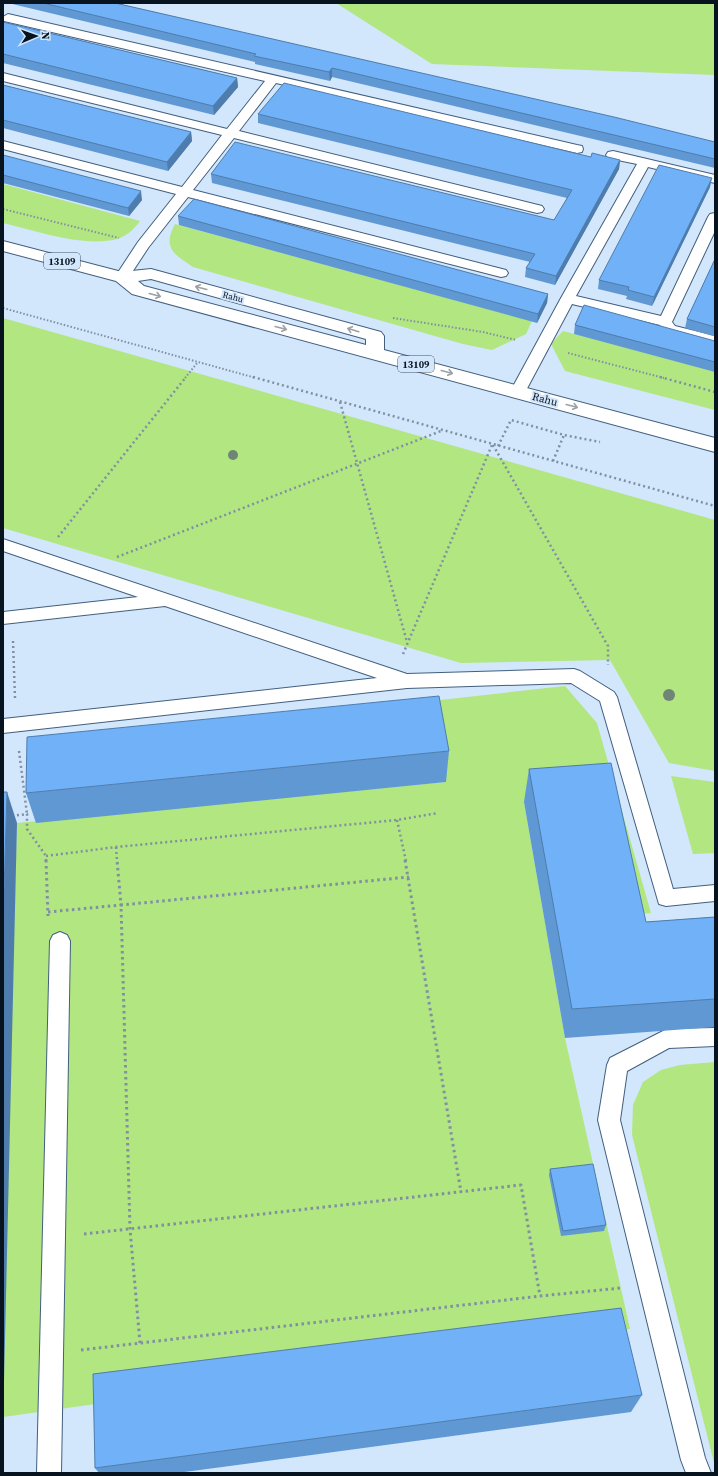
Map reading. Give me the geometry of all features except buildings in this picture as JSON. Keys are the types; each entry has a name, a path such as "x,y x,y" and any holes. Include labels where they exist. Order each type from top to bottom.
{"highway":[{"name":"Rahu","path":"3,246 122,277 138,290 715,445"}],"lane":[{"path":"8,18 577,148"},
{"path":"3,78 537,209"},
{"path":"122,277 143,244 273,79"},
{"path":"3,145 186,190 501,272"},
{"path":"613,155 715,179"},
{"path":"518,392 568,298 644,163"},
{"path":"666,322 715,217"},
{"path":"568,298 666,322 670,330 715,341"},
{"path":"3,545 400,679"},
{"path":"3,618 167,600"},
{"path":"3,726 400,679 574,676 608,698 666,898 715,893"},
{"path":"49,1473 53,1354 60,941"},
{"path":"700,1473 693,1460 609,1120 617,1065 667,1040 715,1037"}],"path":[{"path":"3,209 143,244"},
{"path":"3,308 715,506"},
{"path":"392,317 483,332 542,346 715,392"},
{"path":"42,558 198,362"},
{"path":"340,402 408,642"},
{"path":"80,571 441,430"},
{"path":"553,461 564,435"},
{"path":"400,679 408,642 492,444"},
{"path":"492,444 608,646 608,698"},
{"path":"46,856 116,847 397,820 438,813"},
{"path":"11,816 27,814 27,829 46,856 49,928 60,941"},
{"path":"397,820 410,876 462,1192"},
{"path":"116,847 120,905 130,1229 140,1343"},
{"path":"48,912 410,876"},
{"path":"55,1237 521,1185 540,1296"},
{"path":"53,1354 540,1296 649,1285"}],"green space":[{"path":"336,3 715,3 715,75 432,64"},
{"path":"3,184 140,221 132,230 121,237 113,240 99,241 86,241 58,237 3,223"},
{"path":"175,224 532,321 526,334 492,350 463,344 193,267 172,250 170,239 171,232"},
{"path":"3,318 715,520 715,771 669,763 610,660 461,663 3,528"},
{"path":"563,331 715,371 715,410 565,371 551,344"},
{"path":"565,686 597,723 651,913 628,915 524,802 565,1038 630,1329 3,1417 3,1258 17,823 446,782 99,738"},
{"path":"671,776 715,782 715,853 693,854"},
{"path":"715,1062 715,1467 632,1135 633,1105 643,1082 661,1070 680,1065"}]}
